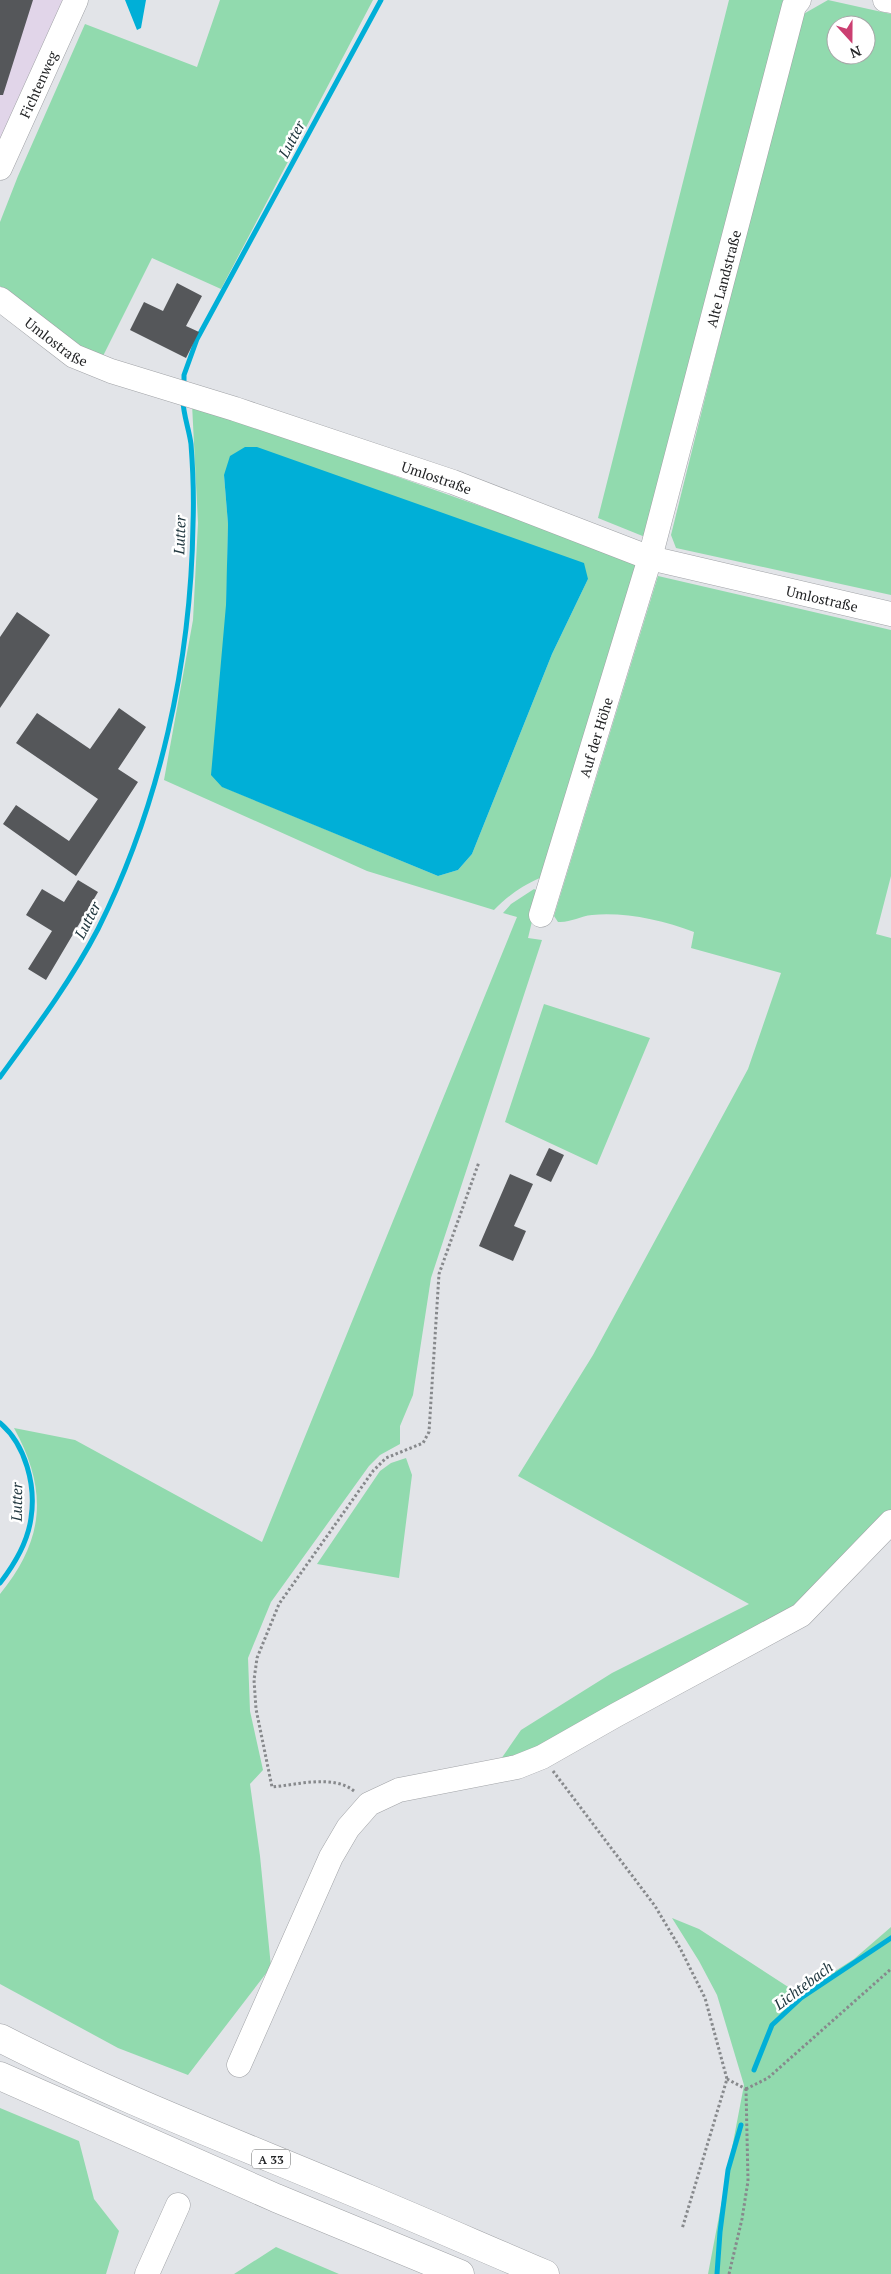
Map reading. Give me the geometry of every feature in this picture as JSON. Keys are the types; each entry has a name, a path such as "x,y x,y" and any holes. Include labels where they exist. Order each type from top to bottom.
{"highway":[{"name":"A 33","path":"0,2038 47,2062 204,2131 545,2274"},
{"name":"A 33","path":"0,2076 276,2198 460,2274"}],"street":[{"name":"Fichtenweg","path":"0,168 76,0"},
{"name":"Alte Landstraße","path":"650,558 794,6 798,0"},
{"path":"885,0 891,1"},
{"name":"Umlostraße","path":"0,300 74,356 111,371 453,482 650,558 891,614"},
{"name":"Auf der Höhe","path":"541,915 650,558"},
{"path":"239,2065 331,1857 348,1828 369,1804 399,1790 517,1767 542,1757 801,1615 891,1522"},
{"path":"147,2274 178,2205"}],"path":[{"path":"369,1804 347,1786 334,1782 272,1787 256,1709 254,1680 257,1658 278,1604 374,1470 386,1458 423,1443 430,1432 439,1274 479,1162"},
{"path":"542,1757 655,1906 680,1948 705,1998 727,2079 682,2229"},
{"path":"746,2089 768,2078 891,1969"},
{"path":"727,2079 746,2089"},
{"path":"730,2274 748,2181 746,2089"}],"shaded area":[{"path":"0,0 74,0 0,157"}],"green space":[{"path":"220,0 373,0 221,289 152,258 102,358 73,344 0,286 0,222 18,176 85,24 197,67"},
{"path":"729,0 784,0 650,539 598,518"},
{"path":"828,0 891,14 891,595 676,548 671,535 800,16"},
{"path":"192,404 641,563 540,878 515,892 494,910 367,871 164,780 193,620 198,523","holes":["224,475 588,579 552,654 472,854 458,870 438,876 223,787 228,524"]},
{"path":"658,576 891,630 891,876 876,934 891,938 891,1510 799,1606 553,1744 501,1759 521,1730 612,1673 749,1604 518,1476 593,1355 748,1069 781,973 691,948 694,932 669,924 630,916 605,914 558,922 554,916"},
{"path":"534,889 539,892 528,938 542,940 431,1278 413,1395 400,1426 400,1444 380,1455 369,1466 271,1602 248,1658 250,1711 263,1770 250,1784 260,1856 271,1967 188,2075 118,2048 0,1984 0,1594 15,1574 26,1554 37,1514 32,1472 14,1428 75,1440 262,1542 517,917 503,913 511,904"},
{"path":"544,1004 650,1038 597,1165 505,1122"},
{"path":"406,1458 412,1475 399,1578 317,1564 380,1471 391,1463"},
{"path":"672,1918 699,1929 799,1994 854,1959 891,1927 891,2274 708,2274 744,2085 717,1995 699,1961"},
{"path":"0,2108 79,2141 94,2199 119,2231 106,2274 0,2274"},
{"path":"276,2247 339,2274 234,2274"}],"water":[{"path":"125,0 146,0 141,28 137,30"},
{"path":"245,447 257,447 584,563 588,579 552,654 472,854 458,870 438,876 222,787 211,775 226,605 228,524 224,475 230,456"}],"building":[{"path":"0,0 33,0 3,95 0,95"},
{"path":"177,283 202,296 186,326 199,332 186,358 130,330 144,302 163,311"},
{"path":"17,612 50,635 0,708 0,637"},
{"path":"119,708 146,727 118,769 138,782 76,876 3,824 16,805 69,841 98,799 16,743 37,713 90,749"},
{"path":"78,880 98,892 46,980 28,969 52,931 26,915 42,889 64,902"},
{"path":"549,1148 564,1155 551,1182 536,1175"},
{"path":"510,1174 533,1184 514,1226 526,1231 513,1261 479,1246"}],"waterway":[{"name":"Lutter","path":"184,386 184,375 197,339 381,0"},
{"name":"Lutter","path":"0,1077 64,986 98,929 120,882 139,833 155,783 168,732 178,680 191,576 193,474 191,444 183,400"},
{"name":"Lutter","path":"0,1423 9,1432 23,1454 32,1493 31,1518 24,1544 0,1583"},
{"name":"Lichtebach","path":"754,2070 772,2025 801,1998 891,1938"},
{"name":"Lichtebach","path":"717,2274 728,2170 741,2125"}]}
